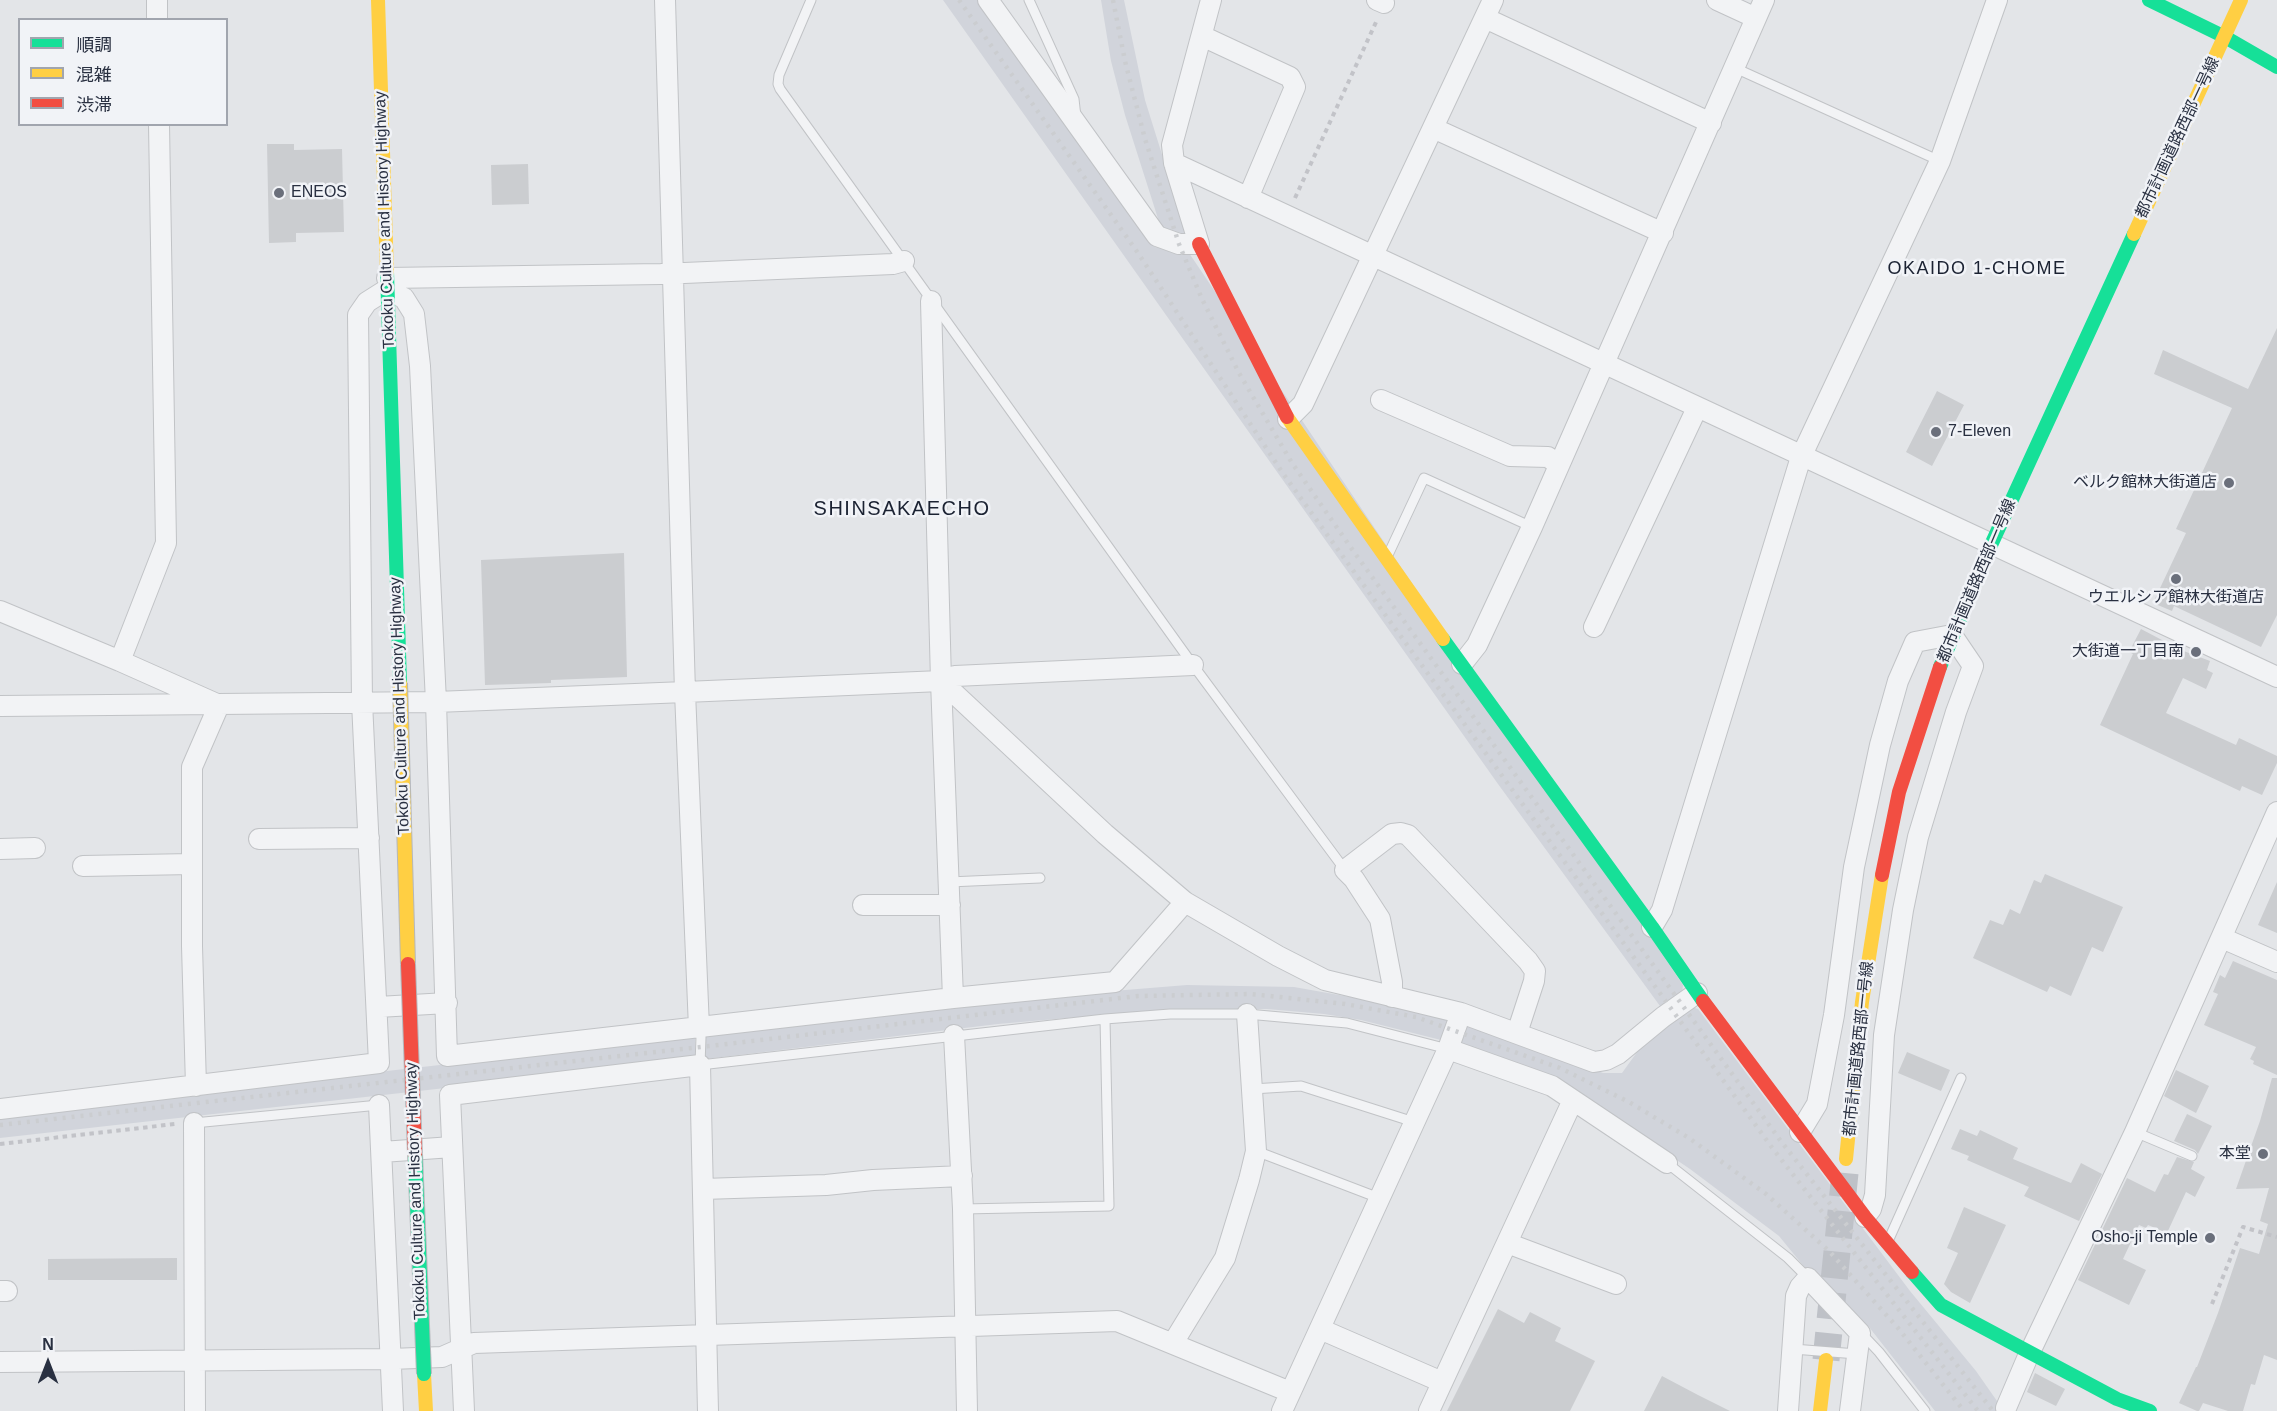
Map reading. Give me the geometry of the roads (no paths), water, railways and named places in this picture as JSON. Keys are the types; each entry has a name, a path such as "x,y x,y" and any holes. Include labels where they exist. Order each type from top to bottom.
{"main road":[{"name":"Tokoku Culture and History Highway","path":"378,0 410,1041 426,1411"},
{"path":"2149,0 2224,37 2277,67"},
{"name":"都市計画道路西部一号線","path":"1846,1160 1862,1002 1882,873 1899,792 1910,753 1952,635 1991,545 2241,0"},
{"path":"1199,244 1288,419 1386,560 1652,927 1697,993 1865,1217 1941,1305 2117,1399 2150,1411"},
{"path":"1820,1411 1826,1360"}],"street":[{"path":"157,0 157,18"},
{"path":"665,0 685,692 699,1028"},
{"path":"987,0 1157,237 1179,244 1199,244 1183,200 1172,145 1211,0"},
{"path":"1288,419 1303,404 1493,0"},
{"path":"1718,0 1756,18"},
{"path":"1462,664 1477,645 1532,527 1764,0"},
{"path":"1652,927 1662,910 1802,457 1940,161 1996,0"},
{"path":"1485,18 1711,123"},
{"path":"1202,36 1290,77 1295,87 1248,198"},
{"path":"120,661 166,543 159,126"},
{"path":"1433,128 1663,232"},
{"path":"1174,164 2277,677"},
{"path":"0,1109 379,1063 363,702 358,315 366,302 386,284 893,264 903,261"},
{"path":"386,284 405,298 414,314 420,366 436,702 447,1056 953,998 1115,982 1185,902"},
{"path":"931,301 941,681 953,998"},
{"path":"1381,400 1510,456 1548,458 1559,465"},
{"path":"1594,627 1697,408"},
{"path":"0,611 219,705"},
{"path":"1800,1132 1817,1104 1834,1015 1854,867 1880,745 1898,681 1915,642 1952,635 1973,666 1956,711 1918,837 1903,910 1884,1035 1875,1196 1871,1209 1865,1217"},
{"path":"0,706 436,702 941,681 955,676 1193,665"},
{"path":"941,681 1105,834 1185,902 1278,956 1325,980 1461,1013 1594,1062 1606,1060 1618,1054 1697,993"},
{"path":"196,1086 192,767 219,705"},
{"path":"2006,1408 2029,1354 2135,1132 2277,812"},
{"path":"1392,997 1392,982 1380,919 1354,879 1345,870 1392,834 1408,835 1535,971 1534,981 1517,1033"},
{"path":"260,839 369,838"},
{"path":"0,849 35,848"},
{"path":"83,866 192,864"},
{"path":"863,905 950,905"},
{"path":"2222,938 2277,962"},
{"path":"378,1006 447,1003"},
{"path":"1282,1411 1448,1049 1461,1013"},
{"path":"1173,1343 1225,1258 1250,1180 1256,1150 1247,1014"},
{"path":"954,1035 962,1176 967,1411"},
{"path":"1448,1049 1552,1086 1667,1163"},
{"path":"464,1411 450,1095 700,1065 708,1411"},
{"path":"1429,1411 1573,1100"},
{"path":"379,1105 393,1411"},
{"path":"194,1123 195,1411"},
{"path":"382,1152 452,1147"},
{"path":"703,1189 826,1185 873,1180 962,1176"},
{"path":"1507,1243 1616,1284"},
{"path":"1788,1411 1796,1296 1808,1278 1860,1333 1850,1411"},
{"path":"0,1362 391,1359 442,1357 474,1343 1116,1321 1290,1392"},
{"path":"1320,1329 1442,1382"}],"lane":[{"path":"811,0 779,75 778,84 1193,665 1345,870"},
{"path":"1029,0 1074,99 1077,126"},
{"path":"1735,68 1940,161"},
{"path":"1386,560 1425,478 1532,527"},
{"path":"949,882 1040,878"},
{"path":"699,1028 700,1065 954,1035 1170,1014 1247,1014 1347,1023 1448,1049"},
{"path":"963,1209 1109,1206 1105,1019"},
{"path":"1887,1243 1897,1226 1961,1078"},
{"path":"1252,1089 1301,1086 1414,1122"},
{"path":"194,1123 379,1105"},
{"path":"2135,1132 2192,1155"},
{"path":"1256,1150 1379,1198"},
{"path":"1667,1163 1779,1251 1808,1278"},
{"path":"1860,1333 1879,1352 1925,1411"},
{"path":"1793,1349 1857,1354"}],"tunnel":[{"path":"1826,1360 1845,1173"}],"railway":[{"path":"959,0 1138,253 1282,472 1344,558 1773,1149 1978,1411"},
{"path":"1113,0 1125,61 1145,139 1179,244 1202,299 1239,373 1292,463 1780,1140 1993,1411"},
{"path":"0,1125 1138,996 1251,994 1345,1004 1416,1017 1560,1068 1629,1102 1689,1138 1766,1194 1829,1251 1898,1328 1964,1411"}],"place":[{"name":"ENEOS","path":"279,193"},
{"name":"7-Eleven","path":"1936,432"},
{"name":"ベルク館林大街道店","path":"2229,483"},
{"name":"ウエルシア館林大街道店","path":"2176,579"},
{"name":"大街道一丁目南","path":"2196,652"},
{"name":"本堂","path":"2263,1154"},
{"name":"Osho-ji Temple","path":"2210,1238"}],"district":[{"name":"OKAIDO 1-CHOME","path":"1977,269"},
{"name":"SHINSAKAECHO","path":"902,509"}]}
